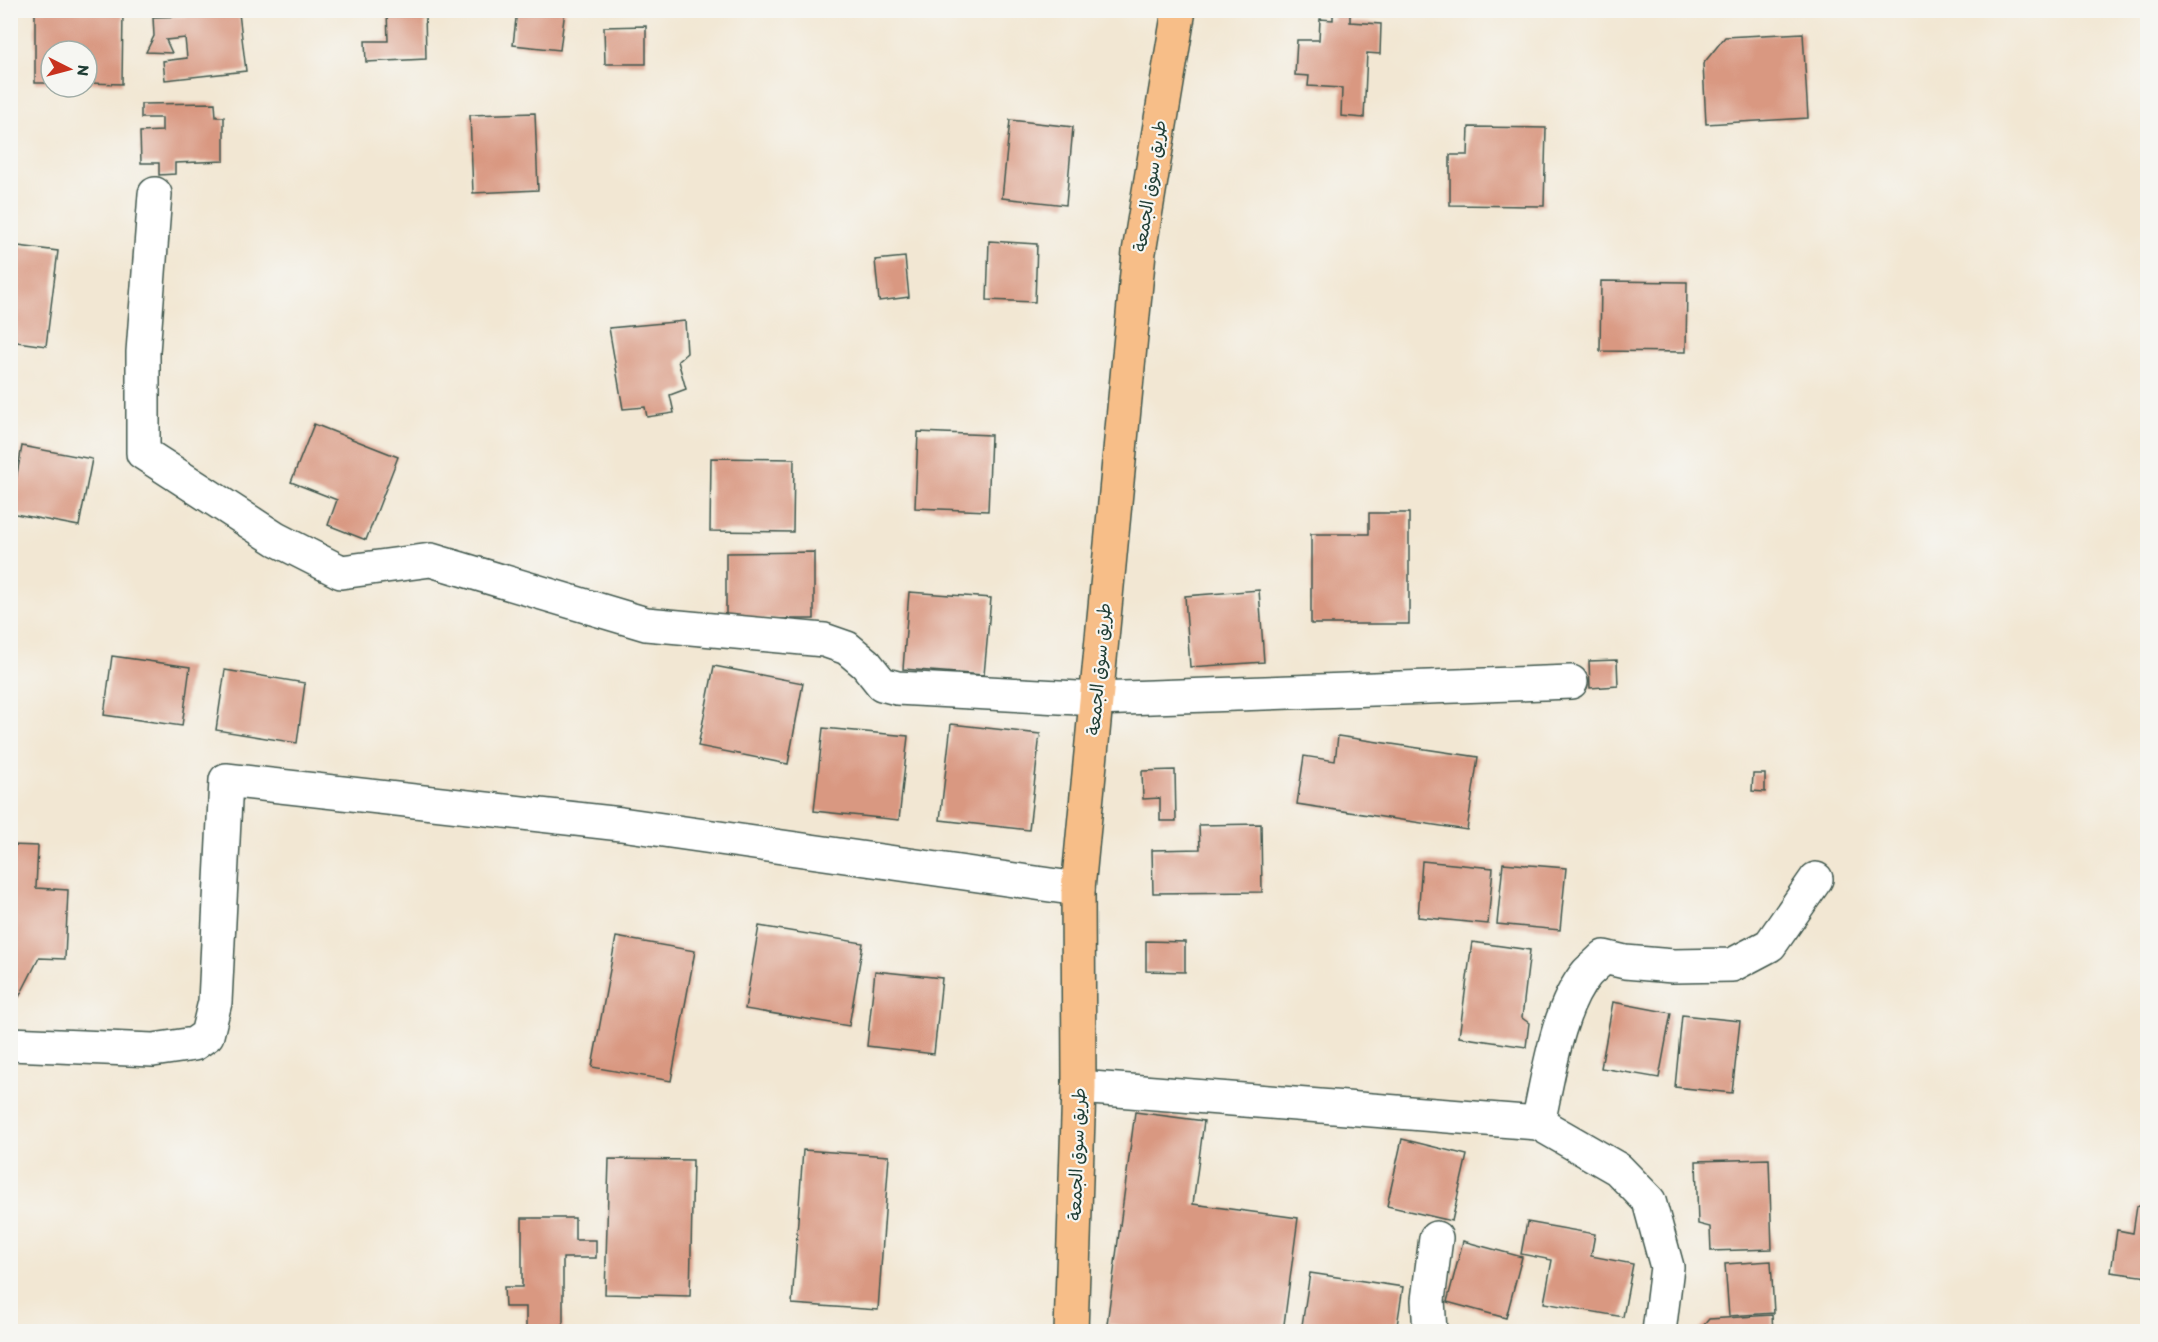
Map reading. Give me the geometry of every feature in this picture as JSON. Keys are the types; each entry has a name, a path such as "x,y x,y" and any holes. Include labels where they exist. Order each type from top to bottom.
{"main road":[{"name":"طريق سوق الجمعة","path":"1071,1332 1079,1087 1078,890 1139,252 1179,10"}],"street":[{"path":"155,194 143,352 143,453 276,539 341,572 431,560 646,624 824,640 847,648 866,664 882,684 897,688 1096,699 1571,682"},
{"path":"10,1044 153,1050 194,1044 207,1035 215,1002 226,780 621,824 1078,890"},
{"path":"1538,1123 1556,1042 1569,1003 1586,975 1604,957 1625,962 1673,966 1732,966 1770,945 1816,879"},
{"path":"1079,1087 1538,1123 1618,1169 1649,1201 1667,1267 1659,1332"},
{"path":"1430,1332 1428,1300 1436,1238"}],"building":[{"path":"35,10 123,11 122,84 99,83 99,39 39,39 39,83 35,83"},
{"path":"187,10 221,10 222,15 239,13 246,71 165,80 163,61 187,58 185,38 166,40 172,53 146,52 154,36 153,17 187,16"},
{"path":"387,10 425,10 426,59 366,62 365,41 388,41"},
{"path":"517,10 565,10 560,50 513,45"},
{"path":"1333,10 1350,10 1350,22 1381,24 1380,54 1367,53 1364,118 1341,116 1342,88 1308,86 1309,76 1295,75 1297,40 1319,40 1320,19 1333,20"},
{"path":"646,26 646,64 605,64 604,27"},
{"path":"1803,33 1808,118 1706,124 1703,64 1725,37"},
{"path":"215,103 216,117 224,117 224,161 175,163 175,174 159,175 159,163 141,163 140,132 162,131 162,118 141,118 141,104"},
{"path":"535,113 538,190 473,193 470,115"},
{"path":"1010,120 1073,127 1066,205 1002,198"},
{"path":"1469,127 1546,128 1544,206 1450,205 1450,155 1468,155"},
{"path":"989,241 1037,244 1035,302 987,300"},
{"path":"10,245 58,251 46,346 10,341"},
{"path":"905,257 909,297 879,301 875,260"},
{"path":"1601,281 1687,282 1686,352 1600,351"},
{"path":"685,321 687,353 678,361 686,389 670,395 674,413 647,417 645,407 623,409 609,328"},
{"path":"314,424 398,457 366,540 328,525 337,500 291,482"},
{"path":"918,432 991,435 988,511 915,508"},
{"path":"22,446 92,459 79,526 10,513"},
{"path":"711,458 794,459 793,532 710,531"},
{"path":"1369,513 1409,513 1409,624 1311,624 1311,534 1369,534"},
{"path":"814,552 814,619 726,619 726,553"},
{"path":"1259,590 1264,662 1190,667 1185,596"},
{"path":"909,592 991,598 984,675 903,669"},
{"path":"112,656 190,667 182,726 104,715"},
{"path":"1617,660 1618,686 1590,688 1589,661"},
{"path":"714,666 803,683 788,764 698,746"},
{"path":"225,670 305,683 297,743 216,730"},
{"path":"951,724 1040,734 1029,830 940,820"},
{"path":"823,728 908,736 899,820 814,811"},
{"path":"1338,736 1478,757 1467,830 1297,804 1304,756 1335,761"},
{"path":"1175,770 1176,821 1160,821 1160,798 1143,799 1142,771"},
{"path":"1753,774 1765,774 1765,792 1752,791"},
{"path":"1261,824 1262,892 1153,893 1152,850 1200,849 1199,825"},
{"path":"10,845 38,846 36,888 68,890 65,959 39,958 19,997 10,996"},
{"path":"1422,861 1493,868 1488,924 1418,917"},
{"path":"1503,863 1566,868 1560,930 1497,924"},
{"path":"759,926 863,943 849,1026 745,1009"},
{"path":"616,937 695,951 671,1081 592,1067"},
{"path":"1146,941 1185,942 1185,972 1146,971"},
{"path":"1472,942 1530,950 1522,1018 1529,1023 1526,1047 1459,1037"},
{"path":"875,971 942,978 934,1054 867,1046"},
{"path":"1613,1002 1671,1013 1659,1078 1601,1068"},
{"path":"1682,1015 1740,1021 1732,1093 1675,1087"},
{"path":"1135,1112 1204,1121 1193,1204 1298,1218 1283,1332 1163,1332 1107,1324"},
{"path":"1402,1139 1467,1155 1452,1221 1387,1206"},
{"path":"803,1150 889,1156 878,1310 792,1304"},
{"path":"609,1159 693,1160 690,1296 605,1294"},
{"path":"1769,1159 1772,1249 1711,1251 1710,1227 1698,1224 1696,1161"},
{"path":"2137,1206 2148,1207 2148,1277 2111,1272 2117,1230 2133,1233"},
{"path":"522,1218 575,1218 575,1240 596,1240 596,1258 563,1258 563,1332 526,1332 526,1307 505,1307 504,1287 522,1287"},
{"path":"1527,1222 1595,1234 1591,1256 1633,1264 1623,1317 1544,1303 1552,1260 1521,1254"},
{"path":"1463,1241 1522,1257 1506,1318 1447,1302"},
{"path":"1771,1261 1774,1313 1729,1316 1725,1264"},
{"path":"1310,1273 1403,1287 1396,1332 1301,1332"},
{"path":"1772,1315 1773,1332 1698,1332 1709,1319"}]}
